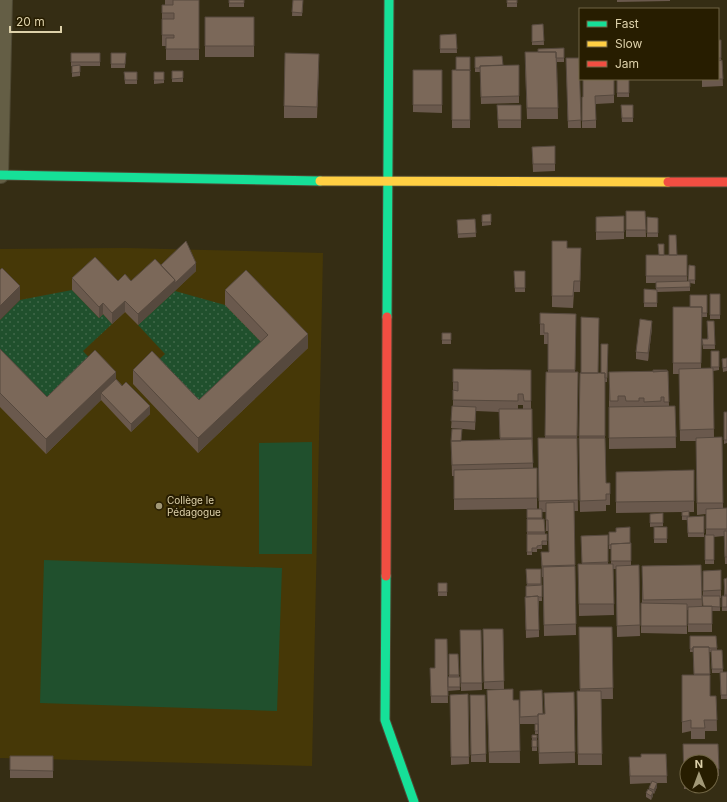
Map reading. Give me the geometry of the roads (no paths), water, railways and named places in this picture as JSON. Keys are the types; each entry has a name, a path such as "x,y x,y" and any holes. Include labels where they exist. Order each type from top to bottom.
{"street":[{"path":"5,0 1,176 388,182 727,182"},
{"path":"389,0 385,720 414,802"}],"place":[{"name":"Collège le Pédagogue","path":"159,506"}]}
